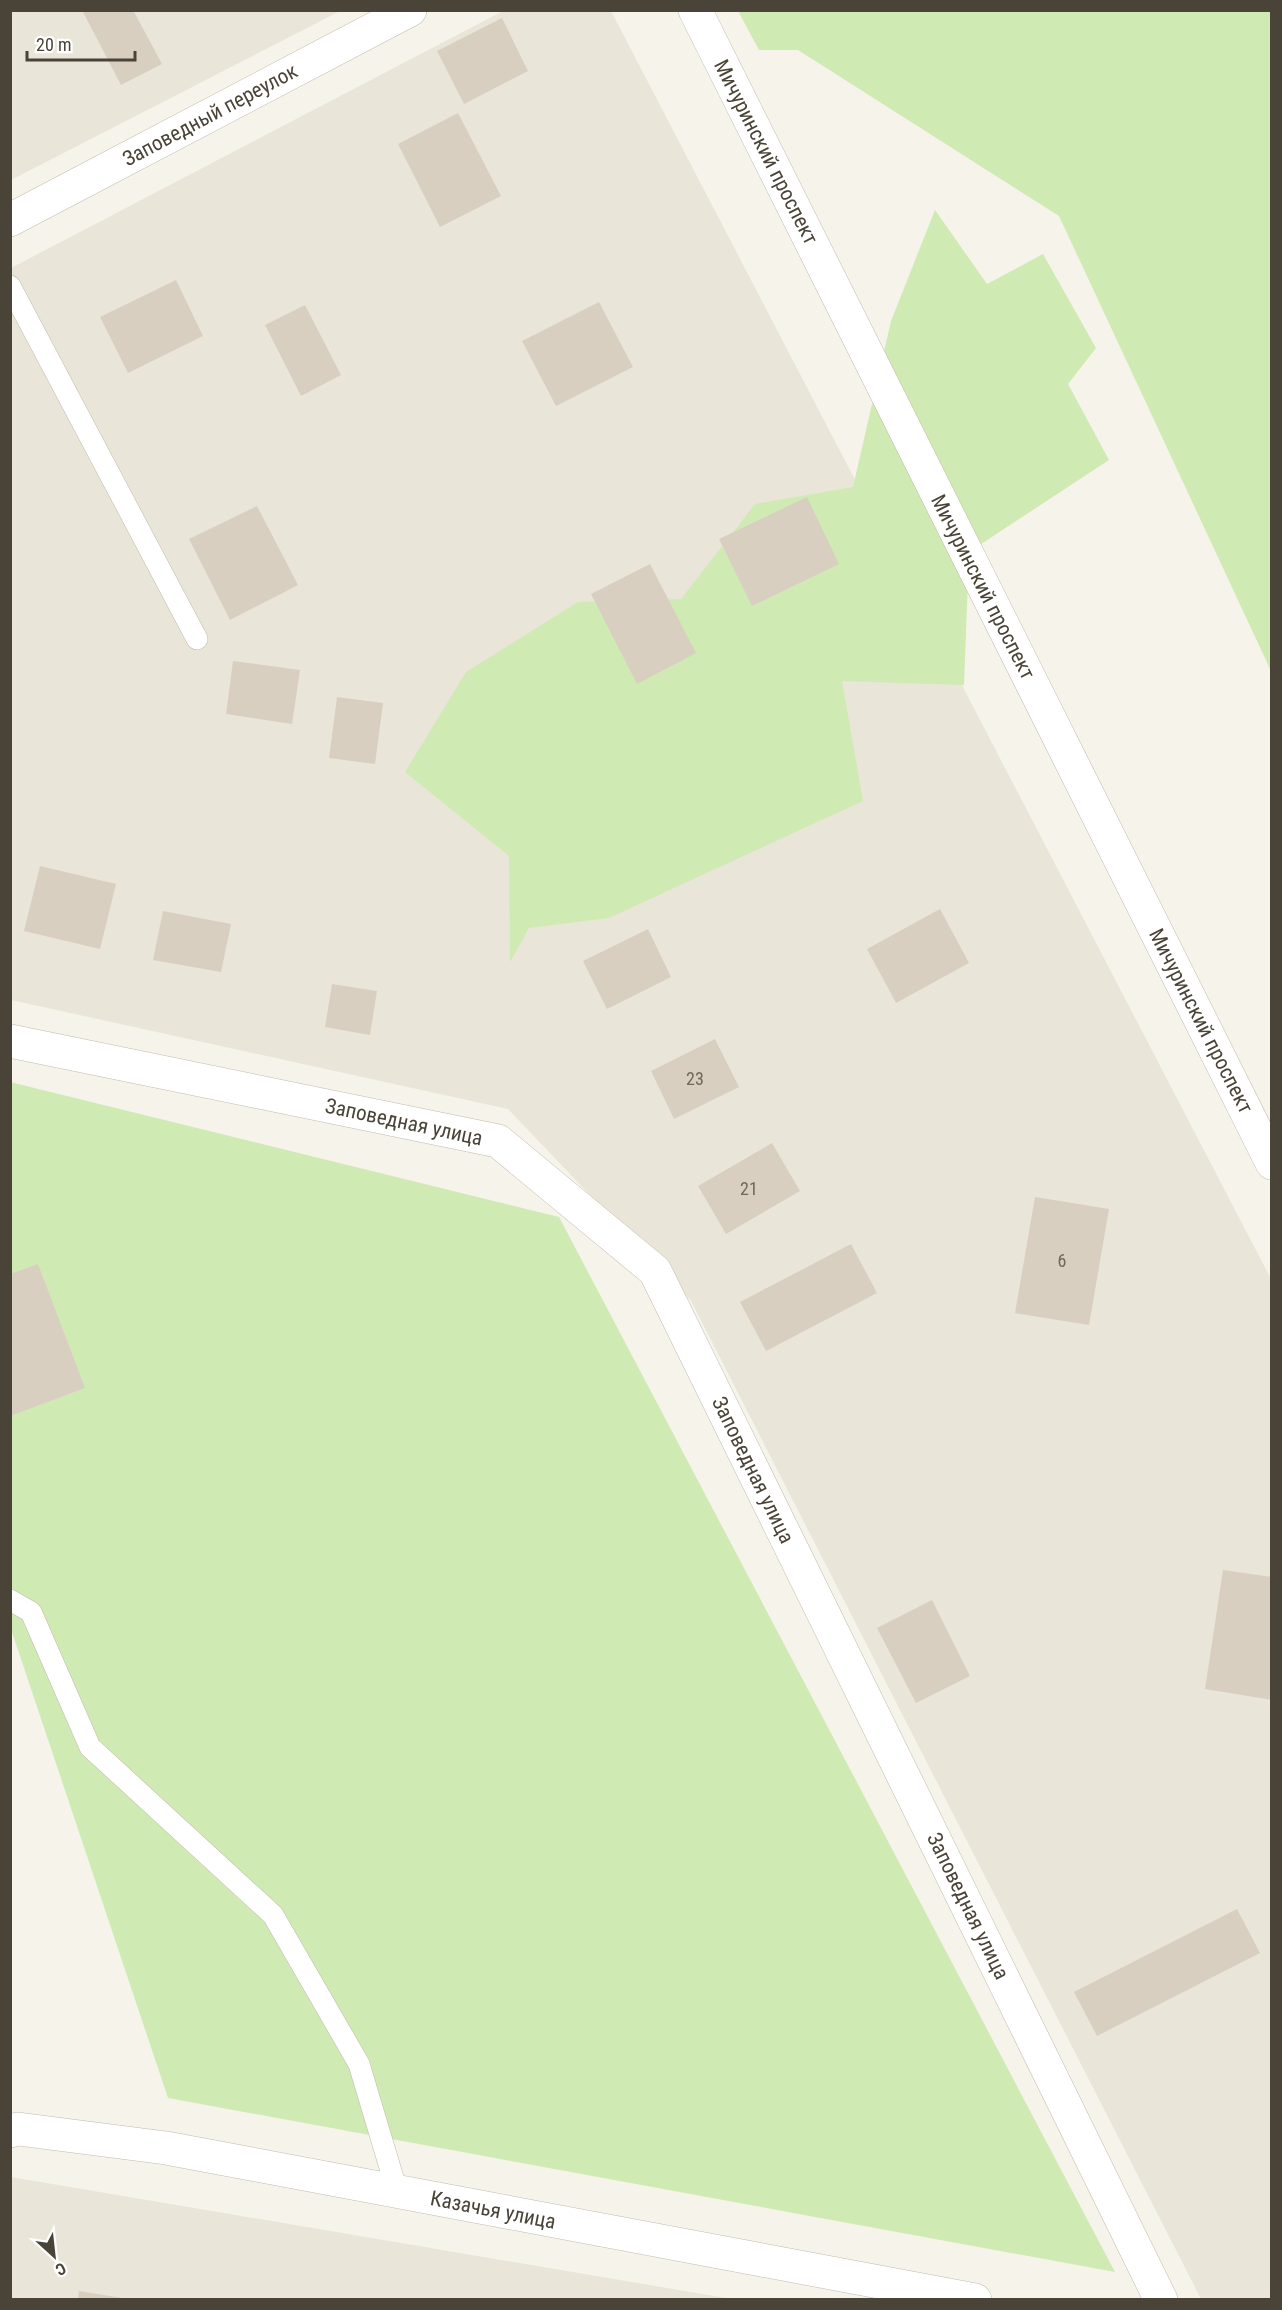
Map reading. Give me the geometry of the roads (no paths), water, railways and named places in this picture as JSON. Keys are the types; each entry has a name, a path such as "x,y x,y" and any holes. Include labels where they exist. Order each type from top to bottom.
{"street":[{"name":"Заповедный переулок","path":"10,220 410,10"},
{"name":"Мичуринский проспект","path":"695,10 1272,1162"},
{"name":"Заповедная улица","path":"10,1041 498,1141 655,1271 1161,2300"},
{"name":"Казачья улица","path":"10,2131 18,2129 166,2148 975,2300"}],"lane":[{"path":"10,286 197,639"},
{"path":"10,1600 31,1612 90,1747 273,1915 359,2064 397,2192"}]}
